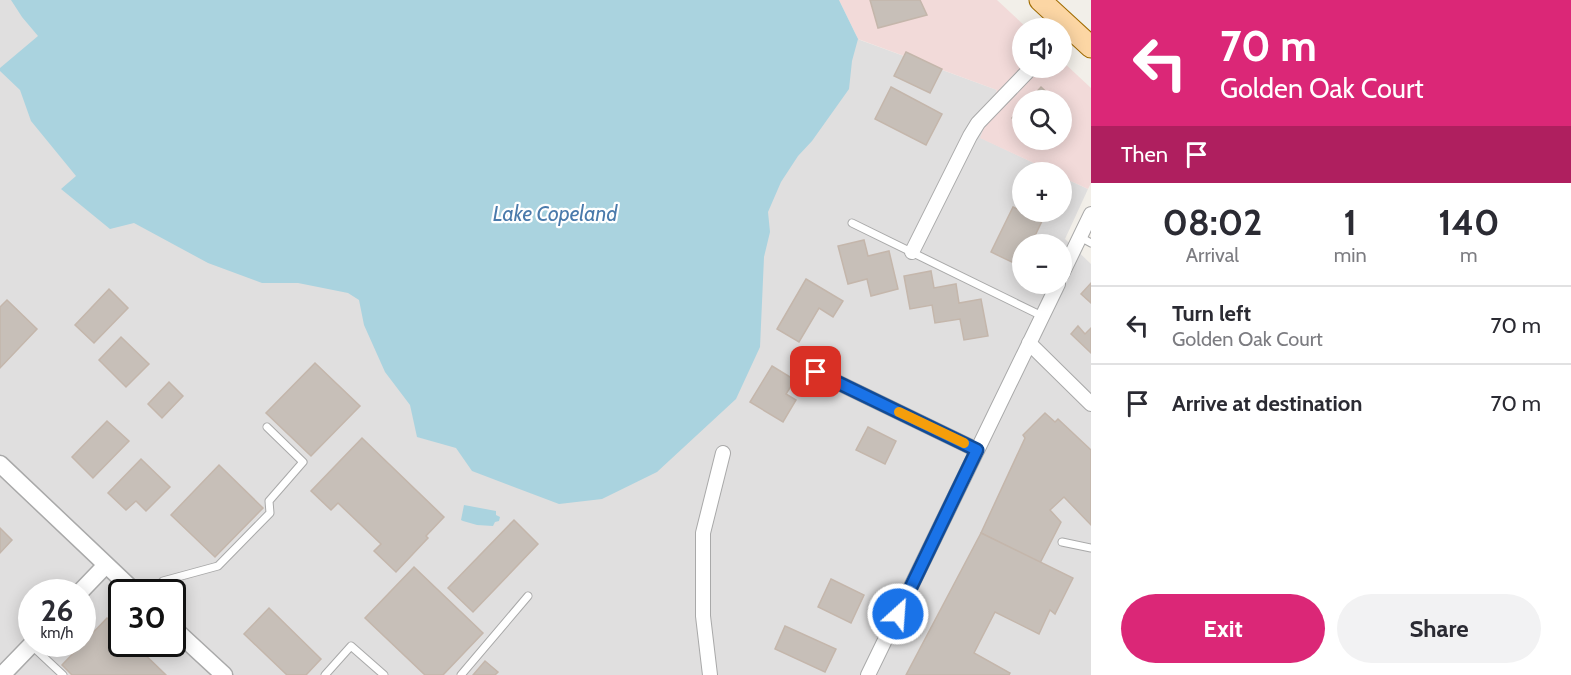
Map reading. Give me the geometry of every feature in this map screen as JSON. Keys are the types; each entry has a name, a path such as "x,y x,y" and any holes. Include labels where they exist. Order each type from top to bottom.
{"main road":[{"path":"1040,0 1055,18"},
{"path":"1072,35 1091,47"}],"street":[{"path":"912,252 978,123 1021,78"},
{"path":"1072,260 1086,240 1091,214"},
{"path":"868,675 1053,294"},
{"path":"1029,343 1091,404"},
{"path":"816,372 977,450"},
{"path":"710,675 703,616 704,533 723,453"},
{"path":"0,464 121,579"},
{"path":"93,579 106,565"},
{"path":"186,640 224,675"},
{"path":"6,674 20,657"}],"lane":[{"path":"852,223 1042,316"},
{"path":"170,579 218,566 270,513 268,501 303,462 267,427"},
{"path":"1062,542 1091,548"},
{"path":"461,675 528,596"},
{"path":"325,675 351,646 384,675"},
{"path":"44,657 63,675"}],"shaded area":[{"path":"0,0 818,0 860,40 997,90 981,138 1032,162 1012,162 1012,222 1072,222 1072,182 1088,189 1067,234 1012,234 1012,294 1072,294 1072,246 1091,264 1091,675 0,675"},
{"path":"839,0 997,0 1016,18 1012,18 1012,78 1072,78 1072,70 1091,88 1091,183 1088,189 1072,182 1072,162 1032,162 980,138 997,90 858,39"}],"water":[{"name":"Lake Copeland","path":"11,0 839,0 858,39 852,61 849,89 812,141 798,156 781,182 768,212 770,232 764,257 760,347 736,399 657,472 602,499 559,504 472,471 456,448 417,437 410,405 385,372 364,325 359,300 348,293 298,283 262,283 208,263 134,223 110,229 61,189 76,176 31,121 20,90 0,71 0,68 38,36"},
{"path":"464,505 496,511 496,515 500,517 499,521 493,526 463,521 461,520"}],"building":[{"path":"870,0 920,0 927,15 878,28"},
{"path":"906,52 942,69 930,93 894,76"},
{"path":"891,87 942,114 926,145 875,119"},
{"path":"1012,209 1012,222 1042,222 1036,234 1012,234 1012,262 991,252"},
{"path":"864,240 868,256 889,251 898,289 871,296 867,279 848,284 838,246"},
{"path":"931,271 934,288 956,284 959,303 981,299 988,336 964,340 960,319 935,323 932,305 910,309 904,276"},
{"path":"806,279 843,301 833,317 819,308 799,342 777,329"},
{"path":"1091,283 1091,303 1081,294"},
{"path":"109,289 128,308 94,343 75,325"},
{"path":"7,300 37,329 0,368 0,307"},
{"path":"1078,326 1085,334 1091,328 1091,353 1071,334"},
{"path":"121,337 149,364 126,387 99,360"},
{"path":"315,363 360,406 311,456 266,413"},
{"path":"772,366 795,380 786,394 796,400 783,422 750,402"},
{"path":"169,382 183,396 162,418 148,404"},
{"path":"1045,413 1055,422 1058,419 1091,450 1091,525 1064,497 1050,510 1061,522 1040,563 981,533 1025,438 1023,435"},
{"path":"107,421 129,441 93,478 72,457"},
{"path":"868,427 896,441 885,464 856,450"},
{"path":"362,438 444,517 396,572 374,551 381,544 338,503 331,510 311,491"},
{"path":"141,459 170,487 146,511 136,501 126,510 108,493"},
{"path":"219,465 263,508 215,557 171,515"},
{"path":"514,520 538,544 473,612 448,588"},
{"path":"0,528 12,540 0,553"},
{"path":"981,533 1073,578 1055,614 1050,610 1039,634 995,612 974,653 1010,673 1009,675 906,675"},
{"path":"414,567 483,633 443,675 425,675 365,618"},
{"path":"831,579 864,595 851,623 818,607"},
{"path":"269,608 321,659 306,675 287,675 244,634"},
{"path":"108,619 108,657 147,657 166,675 72,675 62,665 70,657 96,657 96,629"},
{"path":"785,626 836,649 825,672 775,649"},
{"path":"485,661 498,672 495,675 473,675"}],"slow traffic":[{"path":"899,412 964,443"}],"route":[{"path":"816,372 977,450 898,614"}]}
